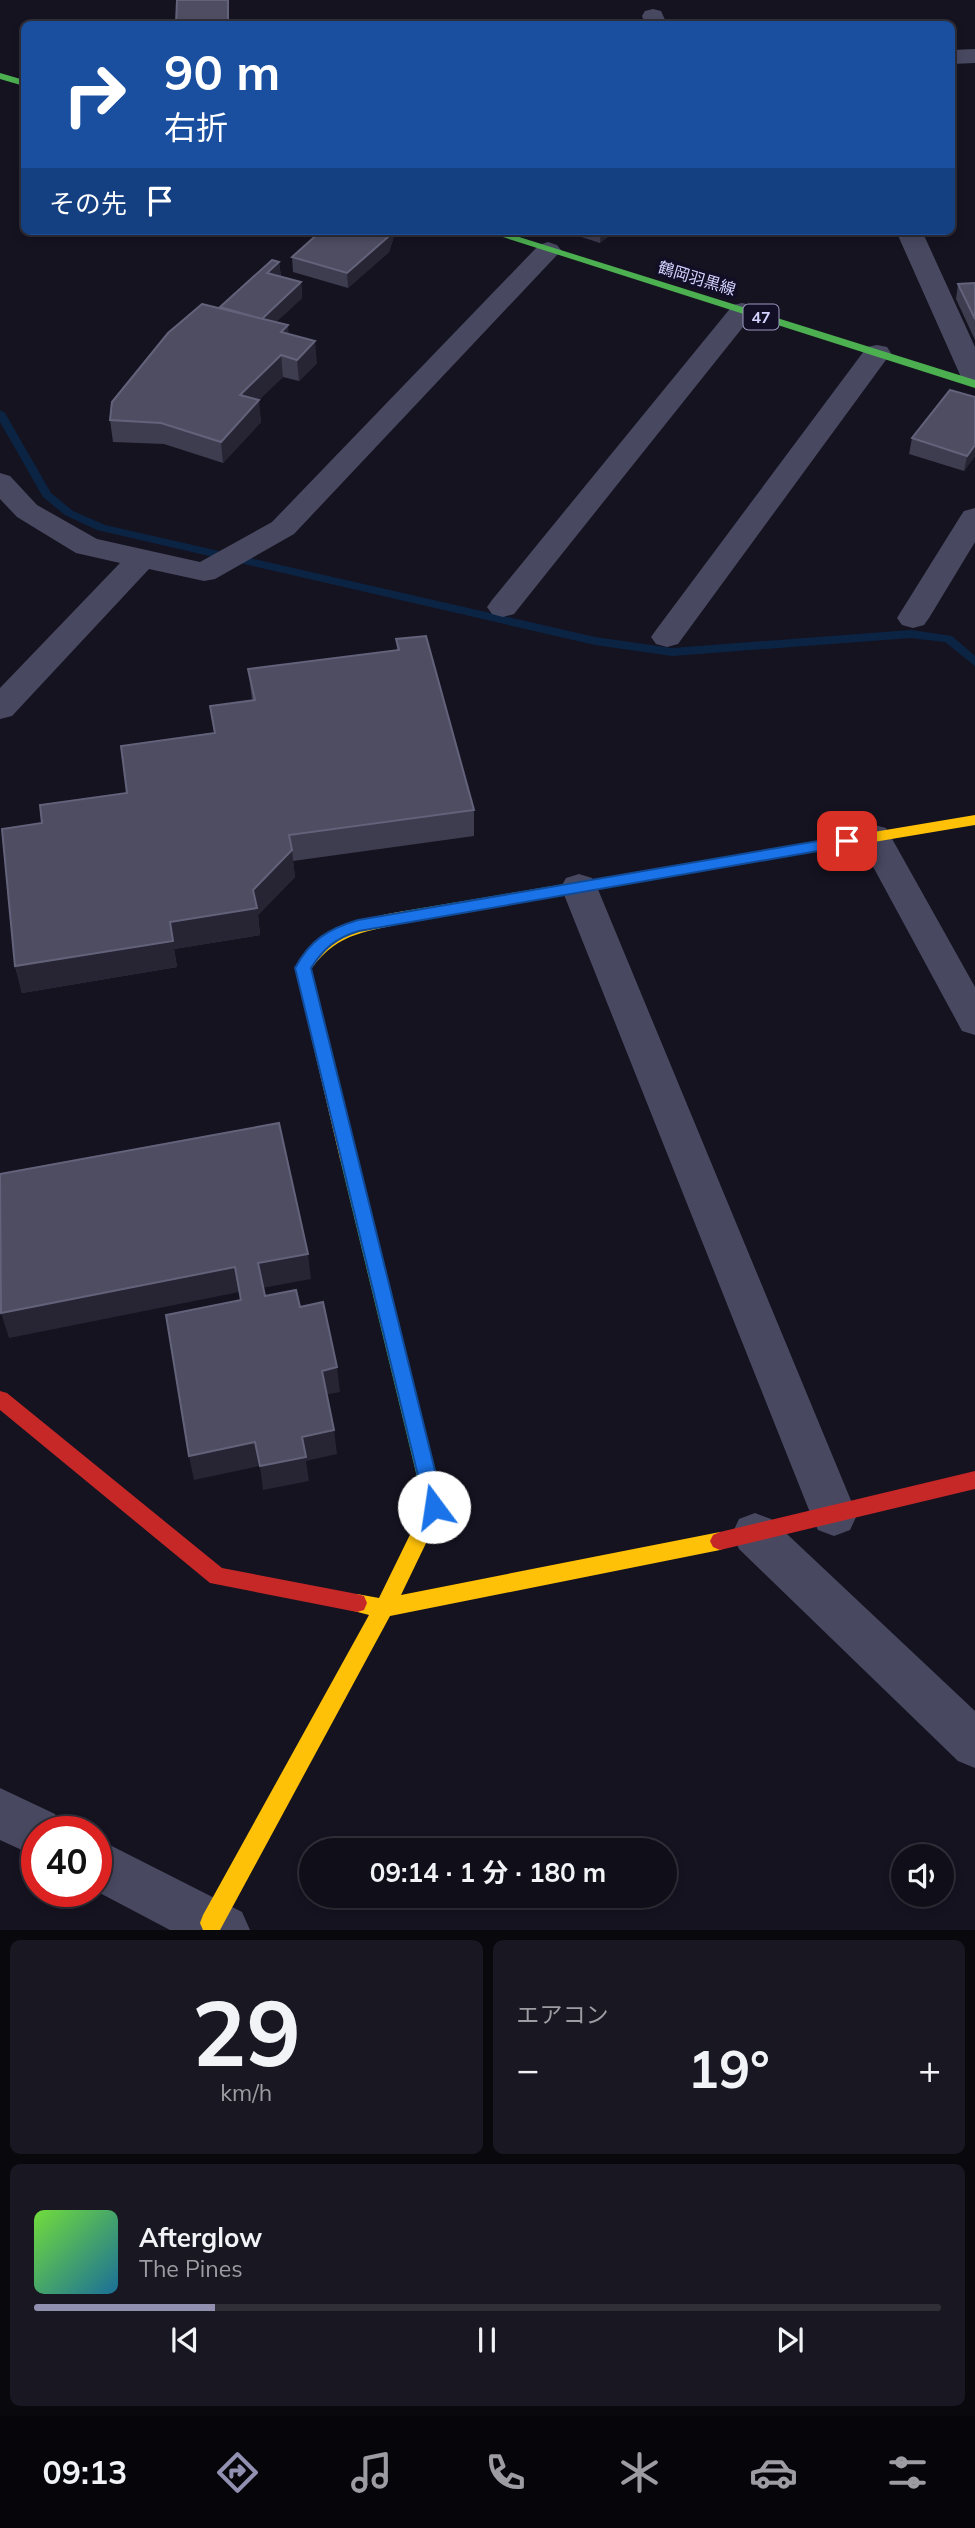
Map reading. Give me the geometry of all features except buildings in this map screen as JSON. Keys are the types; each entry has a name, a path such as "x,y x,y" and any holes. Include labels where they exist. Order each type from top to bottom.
{"street":[{"path":"955,57 975,57"},
{"path":"0,76 21,82"},
{"name":"鶴岡羽黒線","path":"501,235 975,384"},
{"path":"911,235 975,377"},
{"path":"0,482 27,511 87,546 204,572 283,528 548,250"},
{"path":"503,607 741,310"},
{"path":"667,637 877,353"},
{"path":"913,618 975,517"},
{"path":"0,708 141,559"},
{"path":"112,1872 214,1927 384,1608 434,1507 303,968 316,948 334,933 358,925 975,820"},
{"path":"874,836 975,1021"},
{"path":"579,887 834,1515"},
{"path":"0,1399 217,1576 384,1608 755,1534 975,1480"},
{"path":"755,1534 975,1744"},
{"path":"0,1813 21,1824"}],"waterway":[{"path":"0,413 47,495 69,513 101,528 595,641 672,652 911,634 948,639 975,662"}],"traffic: fast":[{"path":"0,76 21,82"},
{"path":"502,235 975,384"},
{"path":"404,917 826,845"},
{"path":"349,1159 434,1507 432,1510"}],"traffic: slow":[{"path":"826,845 975,820"},
{"path":"349,1159 303,968 313,954 335,936 359,926 404,917"},
{"path":"211,1923 384,1608 432,1510"},
{"path":"357,1603 384,1608 720,1541"}],"traffic: jam":[{"path":"0,1399 217,1576 357,1603"},
{"path":"720,1541 975,1480"}],"route":[{"path":"434,1507 303,968 316,948 334,933 358,925 847,841"}]}
